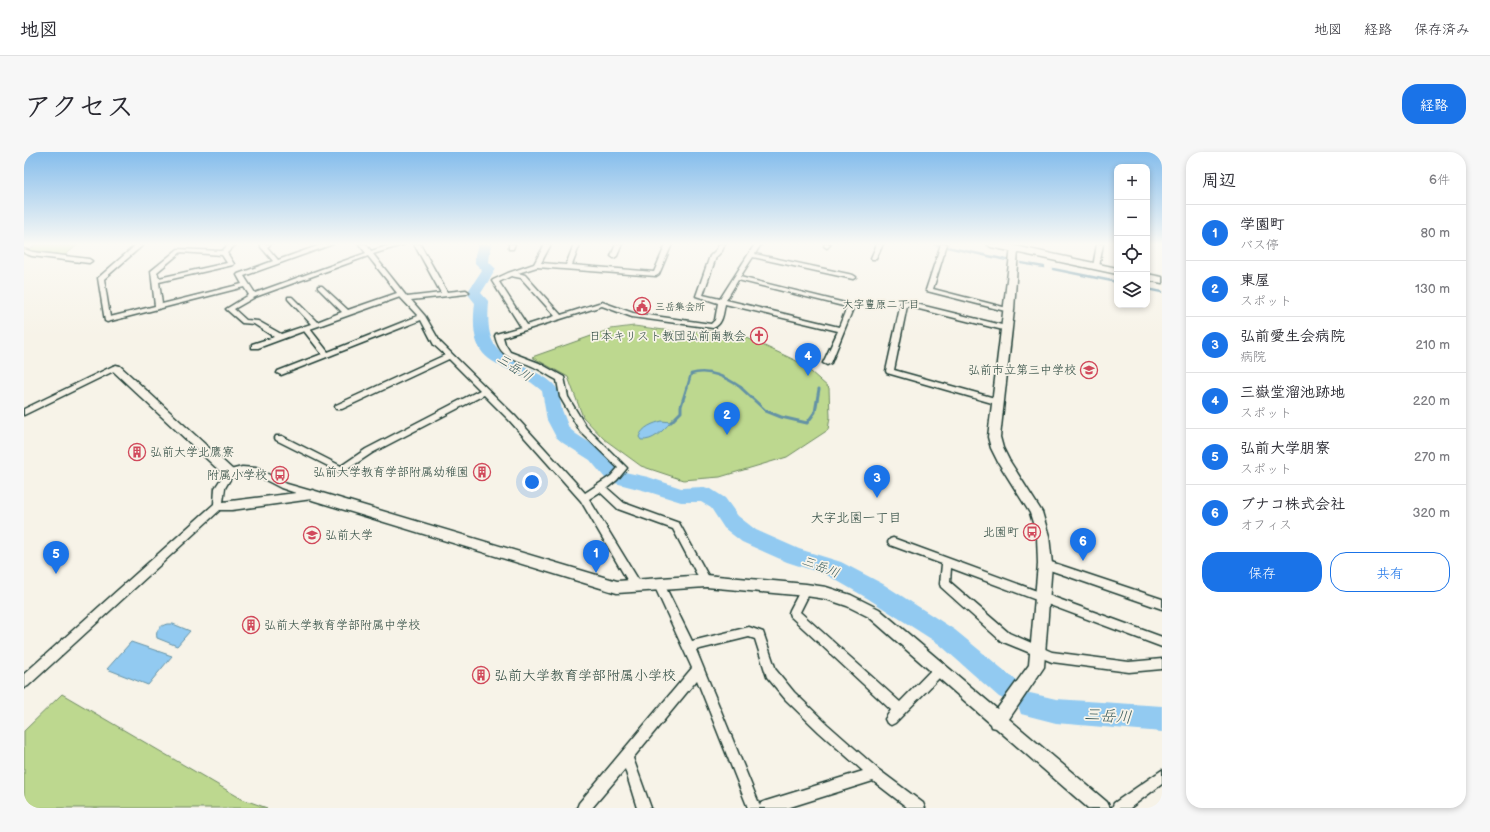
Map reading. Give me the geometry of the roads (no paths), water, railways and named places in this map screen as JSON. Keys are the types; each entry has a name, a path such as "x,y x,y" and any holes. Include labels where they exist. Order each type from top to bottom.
{"main road":[{"path":"1150,278 1162,280"}],"street":[{"path":"105,275 101,278 107,320 246,285"},
{"path":"155,275 159,307"},
{"path":"156,281 185,275"},
{"path":"241,275 253,296"},
{"path":"280,337 256,322 244,322 229,310 253,296 312,275"},
{"path":"385,275 401,294 423,317 437,343 485,391 584,498 637,586"},
{"path":"434,275 444,294"},
{"path":"509,275 495,281 525,328"},
{"path":"514,275 523,276 559,317"},
{"path":"706,275 699,296 842,330"},
{"path":"584,498 614,478 623,468 583,429 564,397 560,380 534,364 515,359 501,347 500,336 602,304 632,315 713,326 718,321 722,301 738,275"},
{"path":"842,275 853,277"},
{"path":"934,275 929,290 1009,310"},
{"path":"998,721 1036,667 1045,564 1043,536 1036,512 997,448 994,437 1013,275"},
{"path":"736,278 851,306 827,363"},
{"path":"320,287 347,313"},
{"path":"406,299 426,298 444,294 466,292"},
{"path":"255,346 401,294"},
{"path":"290,298 315,324"},
{"path":"999,402 890,371 904,303 1007,329"},
{"path":"280,373 423,317"},
{"path":"306,328 327,355"},
{"path":"339,407 450,356"},
{"path":"24,412 116,368 229,473"},
{"path":"279,438 342,470 369,450 485,391"},
{"path":"24,682 218,506 220,488 229,473 242,470 253,470 284,486 617,587 706,581 806,590 826,593 851,601 874,613 1101,808"},
{"path":"600,487 621,506 676,526 706,581"},
{"path":"218,506 232,506 277,498 312,495"},
{"path":"893,542 1162,642"},
{"path":"947,561 945,584 1005,637 1052,657 1129,667 1162,664"},
{"path":"1045,564 1162,604"},
{"path":"659,585 689,647 755,808"},
{"path":"806,590 794,613 900,710"},
{"path":"689,647 749,632 758,636 771,673 790,696 817,723 875,774 918,808"},
{"path":"891,719 940,669"},
{"path":"584,808 698,670"},
{"path":"627,757 644,808"},
{"path":"766,808 875,774"},
{"path":"1119,808 1162,776"}],"water":[{"path":"662,421 671,422 654,437 641,440 639,437 645,428"},
{"path":"167,624 173,624 190,631 177,646 157,638 159,629"},
{"path":"131,642 172,656 148,685 107,669"}],"waterway":[{"name":"三岳川","path":"485,275 474,293 482,302 480,318 483,341 494,355 537,379 550,390 556,420 562,433 569,439 596,455 612,473"},
{"path":"1081,275 1114,281"},
{"path":"1150,290 1162,292"},
{"path":"687,388 691,374 698,372 718,375 742,388"},
{"path":"671,422 681,412 681,406 687,387"},
{"path":"740,387 766,411 781,417 807,423 815,412 819,389"},
{"name":"三岳川","path":"622,478 648,484 681,495 704,494 718,503 731,522 749,536 794,556 833,568 875,591 947,637 1008,689"},
{"name":"三岳川","path":"1030,705 1056,711 1162,719"}],"place":[{"name":"三岳集会所","path":"642,306"},
{"name":"日本キリスト教団弘前南教会","path":"759,336"},
{"name":"弘前市立第三中学校","path":"1089,370"},
{"name":"三嶽堂溜池跡地","path":"808,376"},
{"name":"東屋","path":"727,435"},
{"name":"弘前大学北鷹寮","path":"137,452"},
{"name":"弘前大学教育学部附属幼稚園","path":"482,472"},
{"name":"附属小学校","path":"280,475"},
{"name":"弘前愛生会病院","path":"877,498"},
{"name":"北園町","path":"1032,532"},
{"name":"弘前大学","path":"312,535"},
{"name":"ブナコ株式会社","path":"1083,561"},
{"name":"学園町","path":"596,573"},
{"name":"弘前大学朋寮","path":"56,574"},
{"name":"弘前大学教育学部附属中学校","path":"251,625"},
{"name":"弘前大学教育学部附属小学校","path":"481,675"}],"district":[{"name":"大字豊原二丁目","path":"881,304"},
{"name":"大字北園一丁目","path":"856,517"}]}
